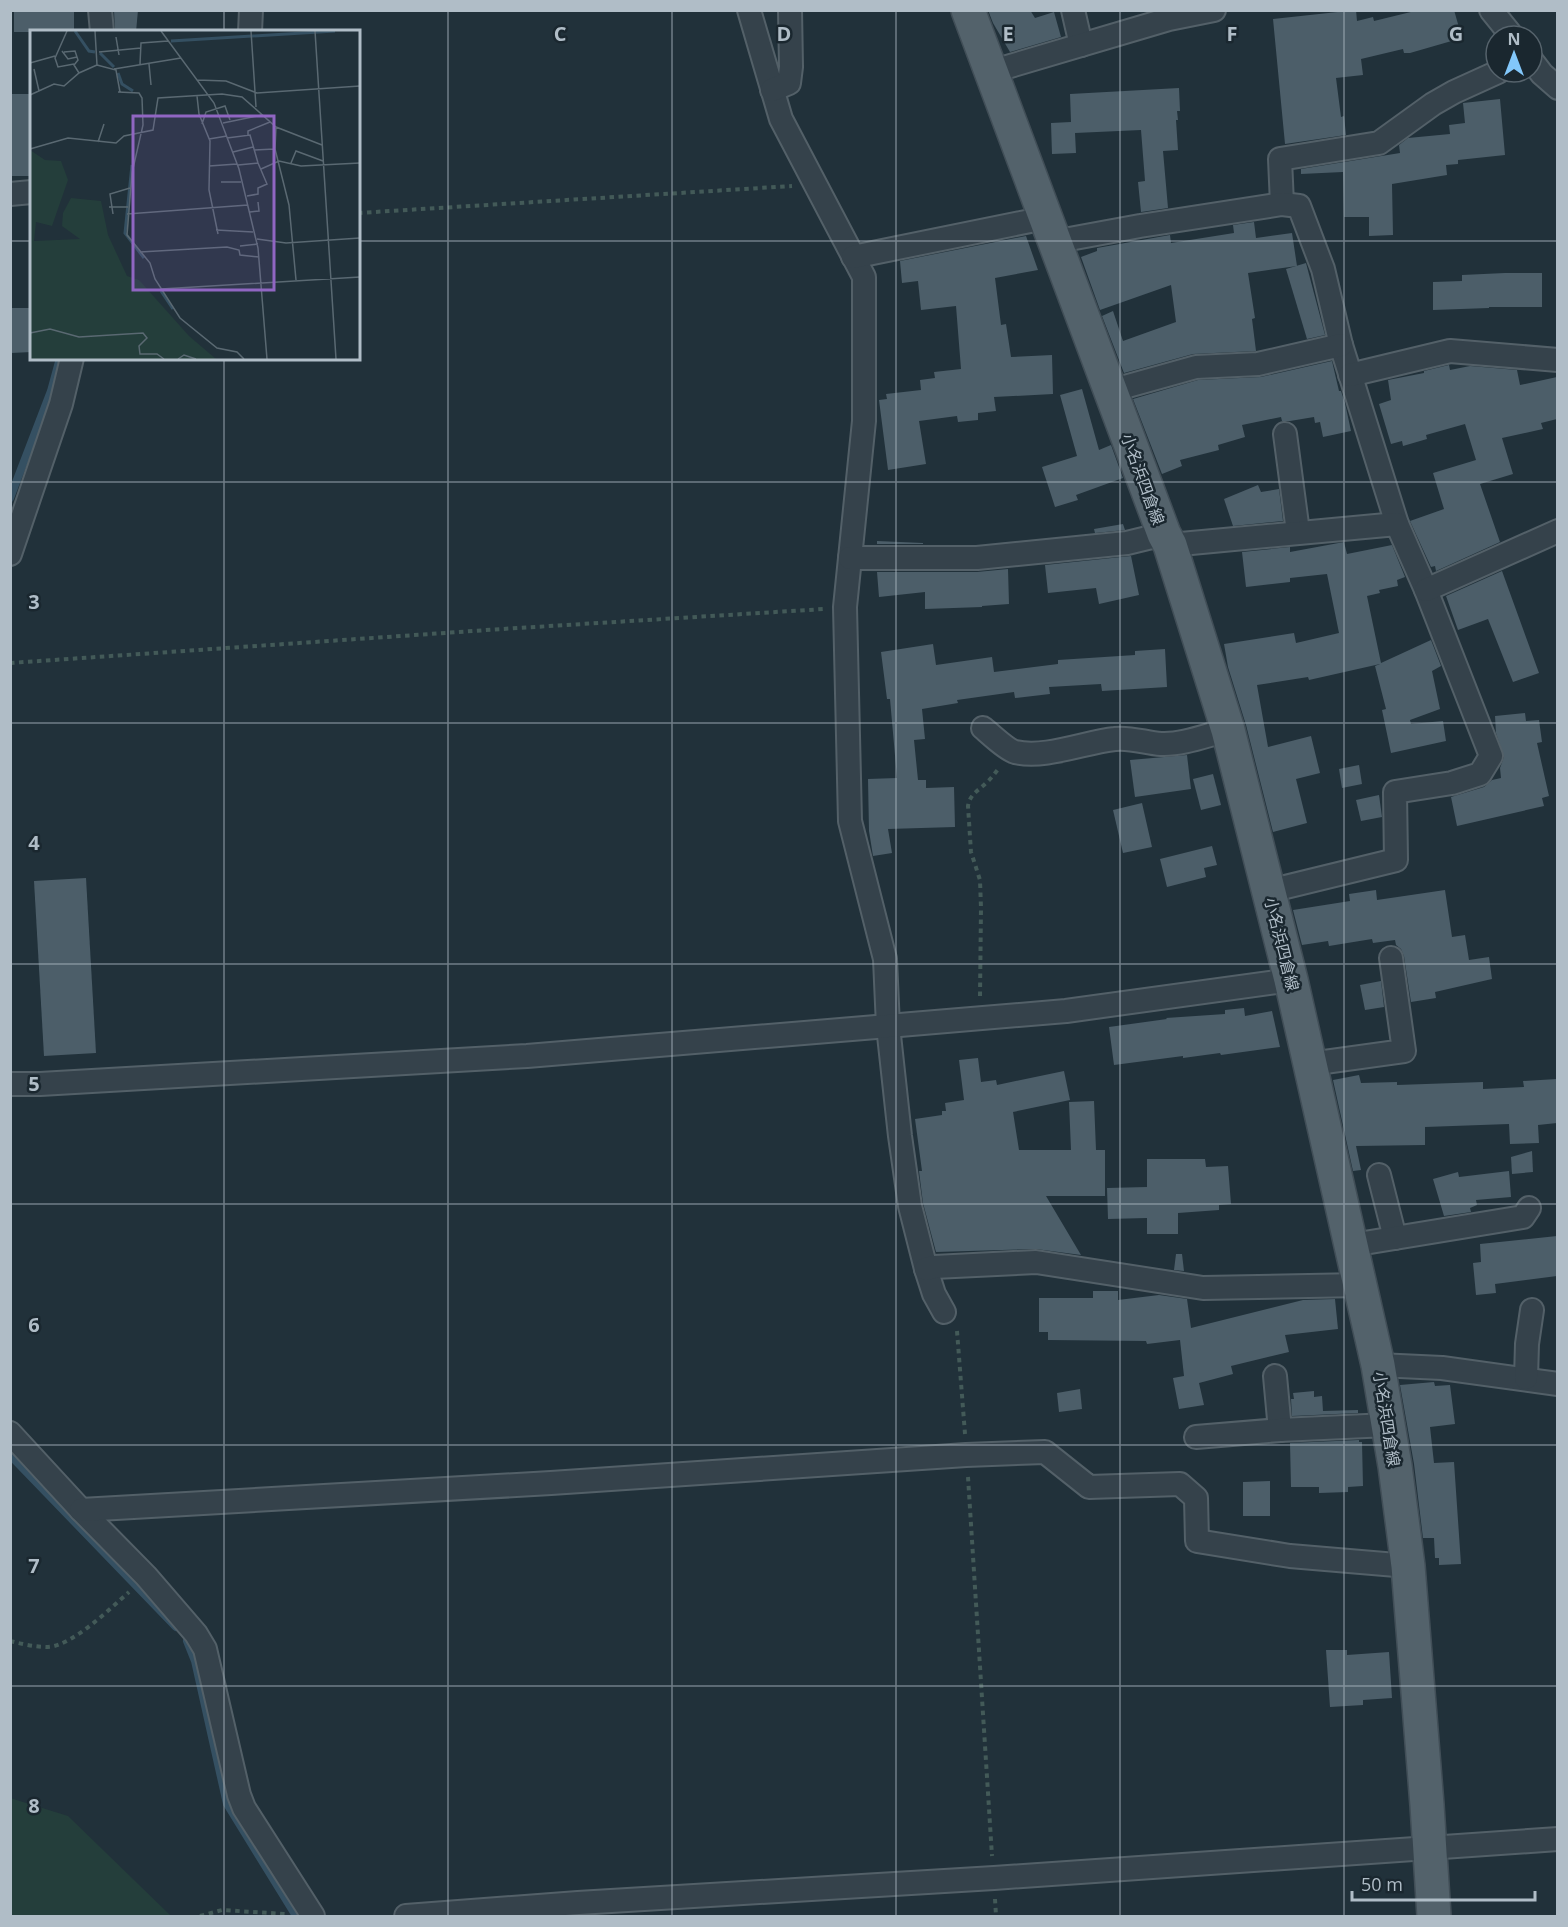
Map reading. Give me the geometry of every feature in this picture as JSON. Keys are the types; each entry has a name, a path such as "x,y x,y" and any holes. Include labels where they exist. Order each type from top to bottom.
{"main road":[{"name":"小名浜四倉線","path":"968,10 1167,539 1228,730 1291,980 1352,1245 1378,1365 1388,1425 1408,1566 1434,1917"}],"street":[{"path":"100,10 102,30"},
{"path":"250,30 251,10"},
{"path":"749,10 781,119 864,277 864,421 845,607 850,821 885,959 888,1026 908,1195 917,1240 934,1294 944,1312"},
{"path":"772,90 789,83 790,10"},
{"path":"1073,10 1081,45"},
{"path":"990,72 1169,19 1214,10"},
{"path":"1491,10 1502,24"},
{"path":"1544,76 1557,88"},
{"path":"1282,204 1280,159 1379,143 1433,104 1484,78"},
{"path":"10,194 30,192"},
{"path":"853,257 1049,230 1140,225 1282,204 1299,206 1323,269 1341,345 1397,524 1426,590 1491,756 1480,774 1452,783 1395,792 1396,860 1269,891"},
{"path":"1110,391 1196,367 1258,364 1341,345"},
{"path":"1350,375 1450,351 1557,360"},
{"path":"12,545 61,404 72,360"},
{"path":"1285,434 1298,532"},
{"path":"850,558 977,558 1167,539 1397,524"},
{"path":"1426,590 1557,531"},
{"path":"982,728 1014,752 1039,753 1116,739 1161,744 1185,741 1228,730"},
{"path":"1310,1064 1404,1051 1391,958"},
{"path":"10,1083 52,1083 526,1056 1066,1011 1291,980"},
{"path":"1379,1175 1395,1238"},
{"path":"1352,1245 1523,1217 1529,1208"},
{"path":"926,1269 1036,1262 1203,1288 1360,1285"},
{"path":"1526,1378 1527,1344 1532,1310"},
{"path":"1378,1365 1442,1368 1557,1384"},
{"path":"1275,1376 1280,1430"},
{"path":"1196,1437 1388,1425"},
{"path":"10,1433 146,1576 196,1634 205,1649 242,1801 302,1915"},
{"path":"81,1510 1045,1452 1089,1487 1180,1484 1197,1498 1197,1541 1290,1556 1408,1566"},
{"path":"406,1917 578,1903 994,1878 1557,1839"}],"path":[{"path":"360,213 815,185"},
{"path":"10,663 845,607"},
{"path":"979,1018 980,879 971,852 968,806 973,794 1014,752"},
{"path":"944,1312 956,1326 996,1917"},
{"path":"10,1641 50,1647 75,1636 97,1621 134,1587"},
{"path":"200,1917 222,1910 302,1915"}],"green space":[{"path":"10,1798 68,1816 171,1916 11,1916"}],"building":[{"path":"14,10 74,10 74,30 14,32"},
{"path":"114,10 138,10 136,30 115,30"},
{"path":"988,10 1030,10 1035,18 1054,12 1061,37 1010,52"},
{"path":"1356,10 1357,21 1373,17 1374,21 1419,10 1454,10 1462,38 1410,53 1404,53 1403,49 1361,59 1363,75 1336,78 1341,117 1344,116 1346,135 1285,144 1273,19"},
{"path":"1179,88 1180,111 1177,111 1178,120 1176,120 1178,150 1163,151 1168,208 1141,212 1138,182 1145,181 1141,130 1075,133 1076,153 1052,154 1051,123 1071,122 1070,94"},
{"path":"10,94 30,94 30,176 10,176"},
{"path":"1500,99 1505,155 1458,160 1458,164 1446,165 1447,175 1392,184 1393,235 1369,236 1369,217 1344,217 1343,172 1301,174 1301,169 1400,153 1399,145 1408,138 1450,134 1449,125 1465,123 1463,103"},
{"path":"1254,222 1256,238 1292,233 1297,266 1248,273 1255,318 1252,319 1256,351 1193,354 1124,373 1102,316 1113,311 1123,341 1176,322 1171,285 1100,310 1081,257 1097,251 1097,248 1170,235 1171,243 1234,233 1233,225"},
{"path":"1026,236 1038,270 995,278 1001,325 1006,324 1011,357 1052,355 1053,394 994,397 996,411 978,413 978,420 958,422 957,416 919,421 926,464 888,470 879,400 887,399 886,394 921,390 920,380 935,378 934,372 961,369 956,306 921,310 918,281 902,283 900,261"},
{"path":"1306,263 1325,335 1307,339 1286,269"},
{"path":"1542,273 1542,307 1433,310 1433,282 1462,281 1462,275"},
{"path":"10,308 30,308 30,352 11,353"},
{"path":"1332,361 1351,431 1323,437 1320,422 1315,423 1314,417 1282,421 1281,417 1242,425 1245,437 1218,445 1219,450 1180,460 1182,466 1162,474 1133,399 1198,380 1261,377"},
{"path":"1449,365 1450,370 1470,366 1517,370 1520,385 1557,377 1557,419 1541,423 1543,429 1502,438 1513,474 1480,484 1500,542 1436,571 1435,566 1431,567 1410,521 1444,509 1433,473 1476,460 1465,424 1426,435 1427,439 1403,446 1402,441 1391,444 1379,404 1391,400 1388,380"},
{"path":"1082,389 1099,450 1111,445 1123,478 1076,495 1078,500 1055,507 1042,467 1077,456 1060,395"},
{"path":"1258,485 1261,492 1279,489 1283,521 1233,526 1224,499"},
{"path":"1123,524 1125,530 1095,533 1094,529"},
{"path":"877,541 923,543 923,544 877,544"},
{"path":"1344,542 1347,554 1392,545 1405,577 1397,580 1398,586 1379,590 1380,593 1367,596 1381,663 1431,640 1441,666 1432,671 1440,709 1410,720 1411,724 1443,721 1446,741 1391,753 1382,710 1386,709 1375,666 1380,664 1309,680 1308,677 1257,685 1268,747 1311,736 1320,773 1296,779 1307,823 1273,832 1246,725 1228,667 1224,644 1294,633 1296,643 1339,633 1327,574 1290,578 1290,582 1246,587 1242,552 1290,547 1290,552"},
{"path":"1131,556 1139,595 1099,604 1096,588 1048,593 1045,565"},
{"path":"1008,569 1009,604 925,609 925,592 879,597 877,572 977,572"},
{"path":"1502,571 1539,673 1513,682 1488,619 1458,630 1446,596"},
{"path":"933,644 936,665 992,657 994,672 1058,664 1058,660 1135,655 1135,651 1165,649 1167,687 1102,691 1101,684 1049,687 1050,694 1015,698 1014,692 957,700 958,703 922,709 925,739 914,740 918,780 926,780 926,788 954,787 955,827 888,829 892,853 873,856 869,831 868,779 897,778 890,699 887,699 881,652"},
{"path":"1525,713 1526,721 1539,720 1542,742 1537,743 1549,796 1542,798 1544,806 1457,826 1451,797 1484,787 1492,780 1501,778 1500,768 1504,757 1496,733 1495,716"},
{"path":"1187,755 1191,789 1135,797 1130,760"},
{"path":"1359,765 1362,784 1342,788 1339,769"},
{"path":"1213,774 1221,805 1201,810 1193,779"},
{"path":"1379,795 1382,817 1361,821 1356,800"},
{"path":"1142,803 1152,847 1123,853 1113,810"},
{"path":"1212,846 1217,865 1204,868 1206,877 1167,887 1160,859"},
{"path":"86,878 96,1053 44,1056 34,881"},
{"path":"1376,890 1377,900 1445,890 1452,937 1465,935 1469,960 1489,957 1492,979 1435,992 1436,998 1411,1002 1404,956 1395,940 1373,943 1372,939 1329,946 1328,941 1302,945 1293,910 1350,901 1349,894"},
{"path":"1381,981 1384,1007 1365,1010 1360,985"},
{"path":"1244,1008 1245,1016 1272,1011 1280,1047 1114,1065 1109,1027 1166,1018 1225,1014 1225,1010"},
{"path":"978,1058 981,1082 996,1080 997,1085 1064,1071 1070,1100 1013,1112 1019,1150 1071,1150 1069,1102 1094,1101 1096,1150 1105,1150 1105,1196 1046,1196 1081,1255 1036,1249 936,1252 923,1203 919,1171 922,1171 915,1119 942,1115 942,1111 946,1111 945,1103 964,1100 959,1060"},
{"path":"1359,1075 1361,1083 1397,1082 1397,1085 1483,1082 1483,1089 1524,1087 1523,1081 1557,1079 1557,1123 1538,1125 1539,1143 1510,1144 1509,1124 1425,1127 1425,1145 1356,1146 1361,1170 1353,1171 1333,1080"},
{"path":"1532,1151 1533,1172 1512,1174 1511,1157"},
{"path":"1147,1159 1205,1159 1206,1167 1228,1166 1231,1204 1219,1205 1219,1210 1178,1213 1178,1234 1147,1234 1147,1218 1108,1219 1107,1188 1147,1187"},
{"path":"1509,1171 1511,1197 1476,1200 1477,1205 1470,1208 1471,1212 1444,1216 1433,1179 1458,1172 1459,1177"},
{"path":"1557,1236 1557,1276 1495,1284 1496,1293 1476,1295 1473,1263 1481,1262 1480,1244"},
{"path":"1176,1254 1182,1254 1184,1271 1174,1270"},
{"path":"1093,1291 1118,1291 1118,1300 1159,1295 1187,1299 1191,1328 1303,1300 1335,1299 1338,1329 1285,1335 1289,1352 1231,1366 1233,1374 1199,1383 1204,1405 1179,1409 1173,1378 1184,1376 1180,1340 1147,1344 1146,1341 1048,1340 1048,1332 1039,1332 1039,1298 1093,1298"},
{"path":"1434,1382 1435,1386 1450,1385 1455,1424 1430,1427 1434,1463 1454,1462 1461,1564 1439,1565 1439,1558 1435,1558 1434,1538 1423,1538 1414,1464 1400,1385"},
{"path":"1080,1389 1082,1409 1059,1412 1057,1393"},
{"path":"1314,1391 1314,1397 1322,1396 1323,1411 1358,1410 1358,1413 1292,1416 1293,1393"},
{"path":"1359,1440 1362,1442 1363,1486 1348,1487 1348,1492 1319,1493 1319,1487 1291,1487 1290,1443"},
{"path":"1270,1481 1270,1516 1243,1516 1243,1482"},
{"path":"1326,1650 1347,1650 1347,1655 1389,1652 1392,1698 1363,1700 1363,1705 1330,1707"}],"waterway":[{"path":"10,498 51,391 59,360"},
{"path":"10,1455 176,1627"},
{"path":"187,1641 195,1661 227,1804 296,1916"}]}
